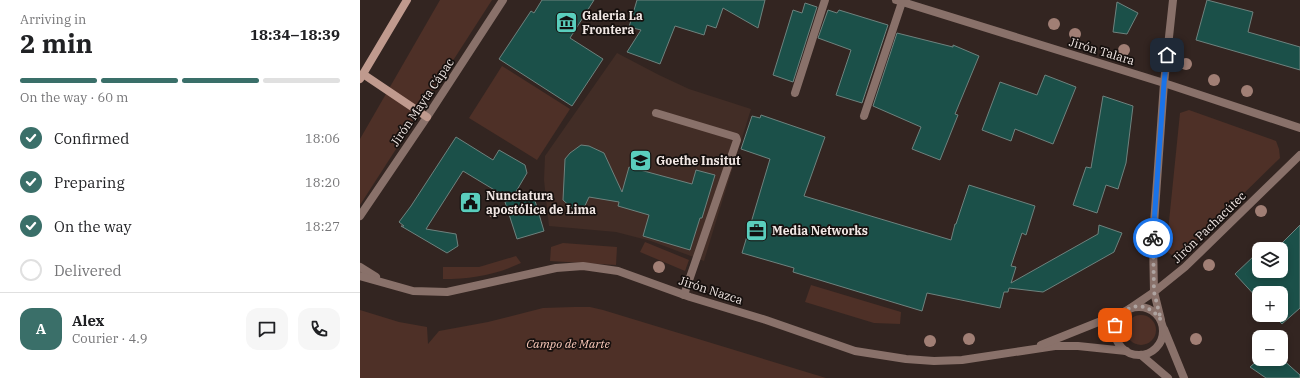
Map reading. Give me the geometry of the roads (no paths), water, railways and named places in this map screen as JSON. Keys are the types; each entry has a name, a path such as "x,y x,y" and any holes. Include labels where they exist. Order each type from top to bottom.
{"main road":[{"path":"407,0 362,77 427,117"}],"street":[{"name":"Jirón Mayta Cápac","path":"360,216 427,117 503,0"},
{"path":"795,93 825,0"},
{"path":"1173,0 1164,83 1153,238 1154,292 1162,323 1184,378"},
{"path":"864,116 899,1"},
{"name":"Jirón Talara","path":"899,1 1164,83 1300,128"},
{"path":"656,113 736,137 737,140 684,295"},
{"name":"Jirón Pachacútec","path":"1126,310 1154,292 1185,267 1300,155"},
{"name":"Jirón Nazca","path":"360,276 413,291 447,292 556,268 583,266 618,271 684,295 766,320 855,351 891,357 934,361 962,360 1055,346 1078,346 1126,351"},
{"name":"Jirón Nazca","path":"360,267 383,282"},
{"path":"1136,306 1143,306 1156,314 1162,323 1163,335 1158,346 1148,353 1141,355 1133,354 1126,351 1116,340 1114,332 1118,318 1126,310 1136,306"},
{"name":"Jirón Nazca","path":"1031,349 1126,310"},
{"path":"1141,355 1168,378"}],"place":[{"name":"Galeria La Frontera","path":"567,22"},
{"name":"Goethe Insitut","path":"640,160"},
{"name":"Nunciatura apostólica de Lima","path":"471,202"},
{"name":"Media Networks","path":"756,230"}],"park label":[{"name":"Campo de Marte","path":"568,343"}]}
